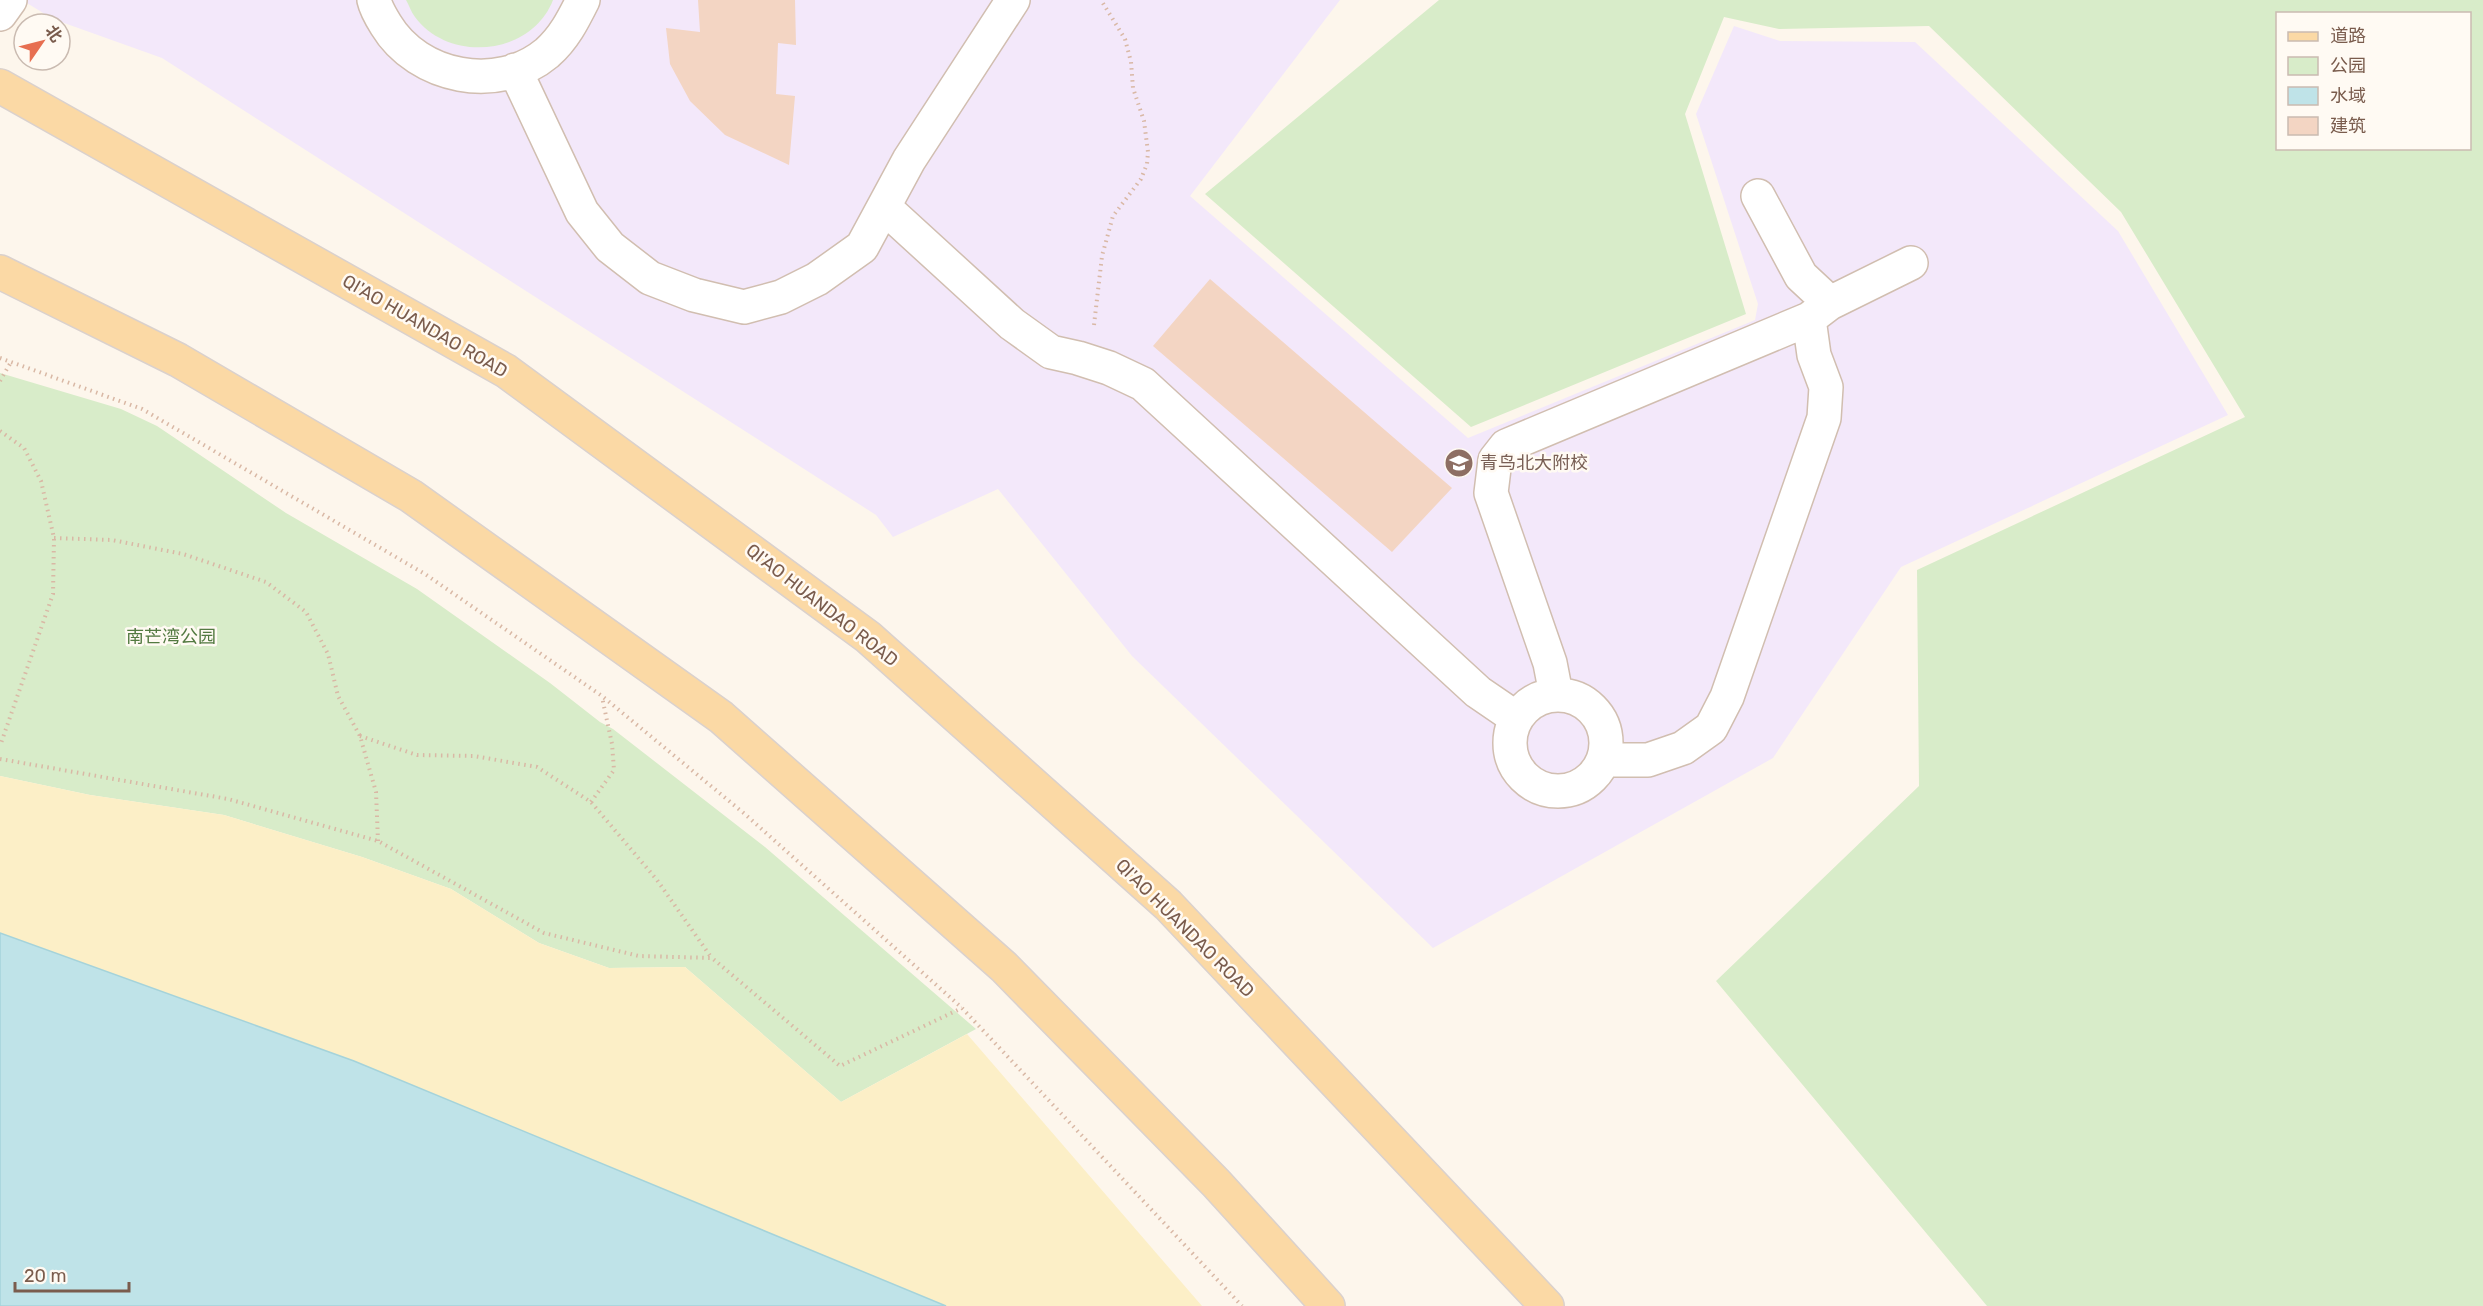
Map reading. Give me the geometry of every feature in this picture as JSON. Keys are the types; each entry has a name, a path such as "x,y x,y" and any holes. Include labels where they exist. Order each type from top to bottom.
{"main road":[{"name":"QI'AO HUANDAO ROAD","path":"0,86 506,371 868,637 1168,905 1547,1306"},
{"path":"0,272 178,360 411,496 721,717 1004,967 1216,1183 1328,1306"}],"lane":[{"path":"0,14 10,0"},
{"path":"374,0 392,36 417,58 448,72 482,77 515,70 546,54 570,28 583,0"},
{"path":"515,70 582,212 610,247 650,278 694,296 744,307 781,297 817,279 862,247 909,160 1013,0"},
{"path":"1604,760 1648,760 1683,748 1711,728 1727,697 1824,418 1826,387 1814,355 1820,311 1758,196"},
{"path":"884,207 1012,324 1051,352 1078,358 1143,384 1478,692 1516,718"},
{"path":"1556,694 1550,663 1491,493 1495,460 1506,446 1820,311 1911,263"},
{"path":"1556,694 1572,696 1587,703 1598,715 1605,729 1607,745 1604,760 1596,774 1584,784 1570,790 1554,791 1539,787 1515,766 1511,750 1511,734 1516,718 1527,706 1540,697 1556,694"}],"path":[{"path":"1078,358 1094,328 1102,256 1113,216 1141,179 1147,164 1148,152 1144,121 1133,88 1131,62 1125,39 1101,0"},
{"path":"0,358 142,409 425,574 602,696 746,815 962,1008 1242,1306"},
{"path":"0,381 11,363"},
{"path":"0,431 24,448 37,473 41,481 54,538 53,594 0,746"},
{"path":"54,538 112,540 183,554 266,582 306,612 328,654 338,696 360,736 376,792 378,841"},
{"path":"591,802 614,770 612,744 602,696"},
{"path":"360,736 417,755 474,756 537,767 591,802 657,880 712,958 840,1066 962,1008"},
{"path":"0,759 228,800 378,841 544,933 639,956 712,958"}],"shaded area":[{"name":"青鸟北大附校","path":"22,0 1340,0 1190,196 1468,438 1755,320 1758,304 1696,114 1734,26 1780,41 1915,42 2118,231 2228,415 1901,567 1773,758 1433,948 1132,656 998,489 893,537 876,515 162,58 72,26 72,12 42,12"}],"green space":[{"path":"406,0 553,0 542,18 528,32 509,42 489,47 469,47 448,42 430,32 412,13"},
{"path":"1439,0 2483,0 2483,1306 1987,1306 1716,981 1919,786 1917,570 2245,417 2121,212 1929,26 1779,29 1724,17 1685,114 1746,314 1471,427 1205,194"},
{"name":"南芒湾公园","path":"0,373 121,409 157,426 286,513 417,589 550,683 600,722 613,729 765,847 976,1029 841,1102 685,967 609,968 539,943 451,889 362,857 224,815 90,795 0,776"}],"sand":[{"path":"0,776 90,795 224,815 362,857 451,889 539,943 609,968 685,967 841,1102 967,1034 1202,1306 946,1306 354,1061 0,933"}],"water":[{"path":"0,933 354,1061 946,1306 0,1306"}],"building":[{"path":"698,0 795,0 796,45 778,43 776,94 795,96 789,165 725,135 690,101 670,64 666,28 700,32"},
{"path":"1210,279 1452,488 1392,552 1153,346"}],"place":[{"name":"青鸟北大附校","path":"1459,463"}]}
